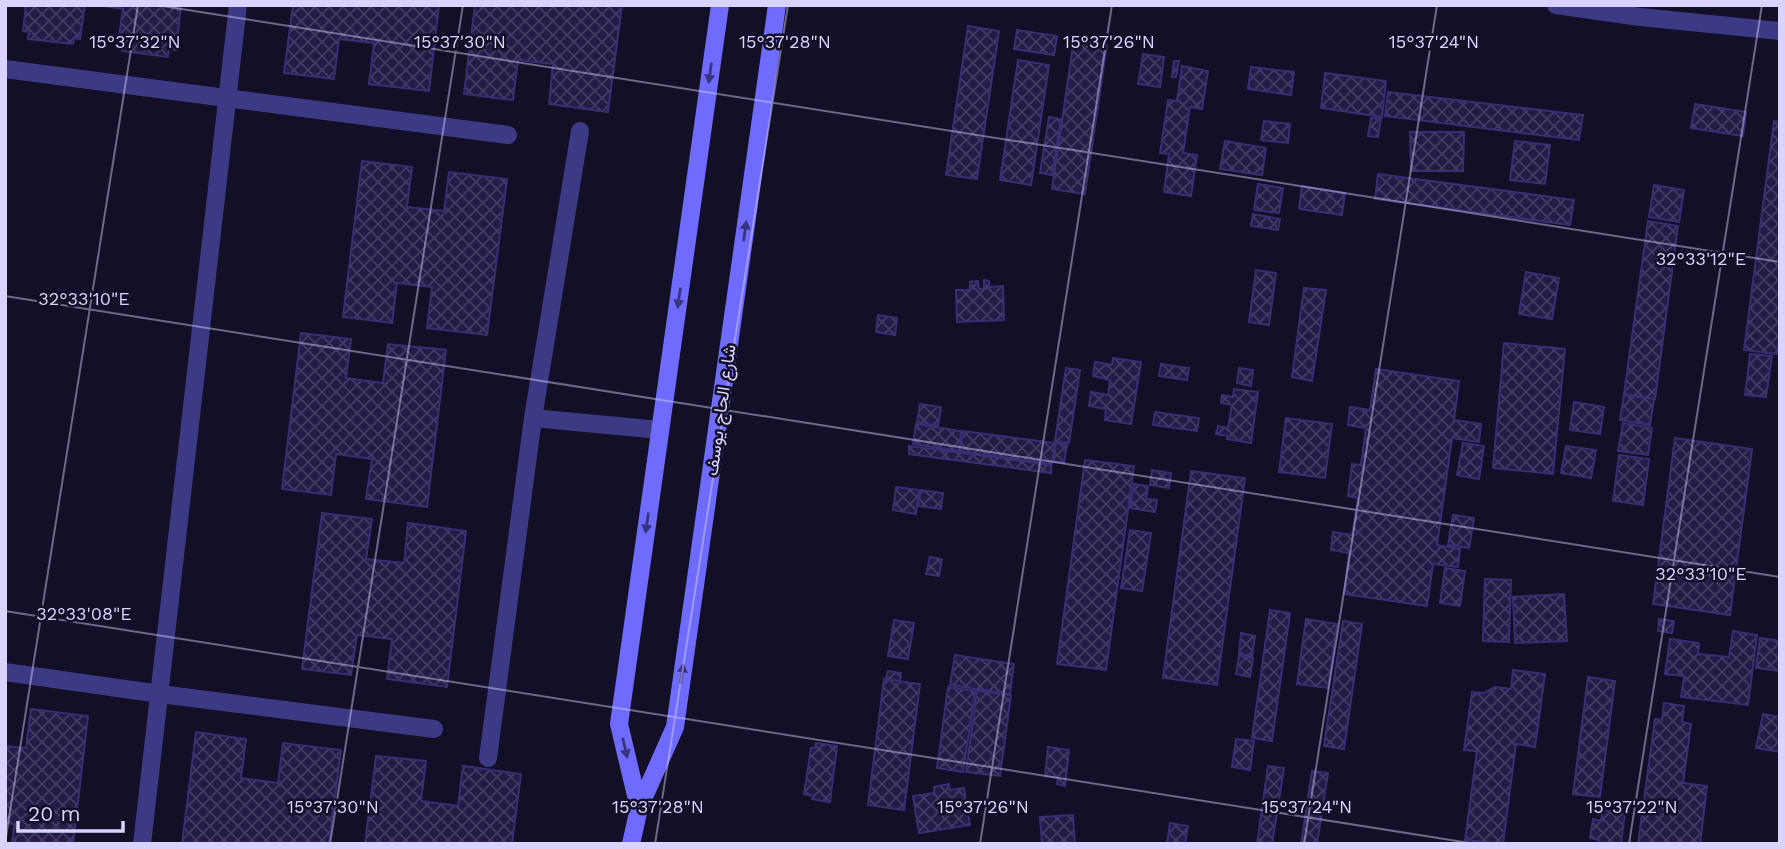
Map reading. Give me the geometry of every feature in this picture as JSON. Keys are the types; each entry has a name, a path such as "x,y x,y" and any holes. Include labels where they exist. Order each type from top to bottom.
{"main road":[{"name":"شارع الحاج يوسف","path":"639,808 619,724 720,5"},
{"name":"شارع الحاج يوسف","path":"631,844 639,808 675,727 777,5"}],"street":[{"path":"142,844 238,5"},
{"path":"1556,5 1641,11 1780,31"},
{"path":"5,69 508,135"},
{"path":"488,758 533,418 580,131"},
{"path":"533,418 660,430"},
{"path":"5,672 434,729"}],"building":[{"path":"26,5 85,5 80,39 74,38 73,44 28,39 29,32 23,31"},
{"path":"97,5 181,5 176,50 169,49 168,57 122,51 123,43 118,43 123,9"},
{"path":"293,5 439,5 429,91 369,84 374,43 339,39 334,79 284,73"},
{"path":"475,5 622,5 608,112 549,104 553,64 518,60 513,100 464,94"},
{"path":"968,26 999,31 977,179 946,175"},
{"path":"1017,30 1057,36 1054,55 1014,49"},
{"path":"1074,39 1107,44 1085,194 1052,189"},
{"path":"1143,54 1164,57 1160,87 1138,84"},
{"path":"1018,60 1049,65 1031,185 1000,180"},
{"path":"1174,61 1179,61 1176,77 1172,77"},
{"path":"1182,66 1208,71 1202,109 1190,107 1183,153 1197,155 1191,196 1164,192 1169,154 1160,153 1168,100 1177,101"},
{"path":"1251,67 1294,72 1291,95 1248,89"},
{"path":"1325,73 1386,81 1382,117 1321,108"},
{"path":"1388,92 1583,115 1579,140 1385,116"},
{"path":"1695,104 1746,112 1743,136 1691,128"},
{"path":"1049,117 1061,119 1052,175 1040,173"},
{"path":"1371,118 1381,119 1378,137 1368,136"},
{"path":"1264,121 1290,124 1288,143 1261,140"},
{"path":"1774,121 1780,122 1780,332 1777,354 1744,350"},
{"path":"1410,132 1464,132 1463,171 1411,171"},
{"path":"1225,141 1266,148 1262,175 1220,169"},
{"path":"1515,141 1550,145 1545,184 1510,180"},
{"path":"362,161 412,167 407,207 444,211 449,172 507,179 487,335 427,328 432,287 397,283 392,323 343,317"},
{"path":"1378,174 1574,200 1570,225 1375,199"},
{"path":"1258,184 1283,188 1279,213 1254,210"},
{"path":"1654,185 1684,190 1679,222 1649,217"},
{"path":"1302,186 1345,193 1342,215 1299,209"},
{"path":"1253,214 1280,219 1278,230 1251,226"},
{"path":"1648,221 1678,226 1655,399 1624,394"},
{"path":"1256,270 1276,273 1269,325 1249,322"},
{"path":"1526,272 1559,278 1552,319 1519,314"},
{"path":"984,280 989,281 989,287 1003,286 1004,320 957,322 956,290 970,290 970,282 978,281 979,289 984,289"},
{"path":"1304,288 1326,290 1312,381 1292,377"},
{"path":"878,315 897,318 895,335 876,332"},
{"path":"301,333 351,339 346,378 383,383 388,344 446,350 427,507 366,499 372,459 336,454 331,495 282,489"},
{"path":"1504,343 1565,349 1553,474 1493,468"},
{"path":"1750,354 1772,356 1766,397 1745,395"},
{"path":"1113,358 1141,362 1131,424 1105,420 1106,409 1089,406 1091,392 1108,395 1110,380 1093,376 1095,362 1112,365"},
{"path":"1161,364 1189,368 1187,380 1159,376"},
{"path":"1066,368 1080,370 1069,443 1055,441"},
{"path":"1239,368 1253,370 1251,386 1237,383"},
{"path":"1376,369 1459,381 1454,420 1481,424 1479,442 1452,438 1437,545 1460,549 1458,567 1433,564 1427,606 1344,594 1349,553 1331,550 1333,532 1352,535 1358,498 1348,496 1352,464 1361,465 1366,428 1348,425 1350,407 1370,410"},
{"path":"1234,389 1258,392 1251,443 1227,439 1228,436 1216,434 1218,426 1228,428 1232,405 1221,403 1222,395 1233,397"},
{"path":"1624,395 1654,399 1650,425 1620,420"},
{"path":"1574,402 1604,407 1600,434 1570,430"},
{"path":"920,404 941,407 938,426 917,422"},
{"path":"1155,412 1199,418 1197,431 1153,425"},
{"path":"1286,418 1332,424 1325,478 1279,472"},
{"path":"1623,423 1652,428 1648,455 1618,451"},
{"path":"916,424 961,431 959,451 913,444"},
{"path":"963,431 1055,443 1052,464 960,451"},
{"path":"1675,438 1752,449 1730,615 1653,604"},
{"path":"1056,443 1067,445 1064,463 1054,461"},
{"path":"1463,443 1484,446 1479,479 1457,475"},
{"path":"909,446 1051,465 1051,473 909,454"},
{"path":"1566,446 1596,450 1591,478 1561,473"},
{"path":"1619,455 1649,459 1643,505 1613,501"},
{"path":"1085,460 1134,466 1106,670 1057,664"},
{"path":"1152,470 1171,473 1169,488 1150,485"},
{"path":"1191,471 1245,478 1217,685 1163,678"},
{"path":"1134,484 1148,486 1146,499 1157,500 1155,512 1130,508"},
{"path":"896,487 919,490 916,514 893,510"},
{"path":"921,490 943,493 941,509 918,506"},
{"path":"322,513 372,519 366,559 404,563 408,523 466,531 447,687 387,679 392,639 357,635 351,675 302,669"},
{"path":"1453,515 1474,518 1469,548 1448,545"},
{"path":"1130,530 1151,533 1142,591 1121,588"},
{"path":"930,557 942,559 939,576 926,574"},
{"path":"1445,568 1465,571 1460,606 1440,603"},
{"path":"1485,579 1511,580 1509,642 1483,641"},
{"path":"1564,594 1567,641 1515,643 1513,597"},
{"path":"1270,610 1290,613 1272,741 1252,738"},
{"path":"1306,619 1337,624 1328,688 1297,684"},
{"path":"1659,619 1674,621 1672,633 1658,631"},
{"path":"894,620 914,623 908,659 888,656"},
{"path":"1343,621 1362,624 1344,749 1324,746"},
{"path":"1733,631 1757,635 1748,705 1681,697 1684,676 1665,674 1670,639 1699,643 1698,654 1729,657"},
{"path":"1241,633 1255,636 1252,656 1239,654"},
{"path":"1760,638 1780,641 1780,671 1756,668"},
{"path":"955,655 1014,664 1010,694 950,685"},
{"path":"1239,656 1253,658 1250,677 1236,674"},
{"path":"1513,670 1545,674 1535,747 1516,744 1503,844 1465,840 1477,751 1464,750 1472,692 1484,693 1495,687 1511,689"},
{"path":"888,671 901,673 900,681 886,679"},
{"path":"1588,677 1615,681 1600,797 1573,794"},
{"path":"884,679 920,684 904,810 868,805"},
{"path":"948,687 975,691 963,772 937,768"},
{"path":"977,691 1011,695 1000,776 966,772"},
{"path":"1664,703 1684,706 1682,722 1691,724 1683,783 1707,786 1700,844 1638,844 1655,719 1662,720"},
{"path":"31,709 88,716 73,844 12,844 14,824 5,823 5,746 26,748"},
{"path":"1763,714 1780,717 1780,752 1756,748"},
{"path":"196,732 246,739 241,778 278,783 283,743 341,750 329,844 182,844"},
{"path":"1236,739 1254,741 1250,770 1232,767"},
{"path":"816,743 837,746 830,802 812,799 813,796 804,794 811,748 815,748"},
{"path":"1048,747 1069,750 1065,786 1057,784 1058,778 1045,776"},
{"path":"376,756 426,761 421,801 458,806 463,766 521,774 512,844 365,844"},
{"path":"1268,766 1284,768 1272,844 1257,844"},
{"path":"1312,771 1328,773 1317,844 1301,844"},
{"path":"949,784 950,790 964,788 970,825 919,833 913,796 934,793 934,787"},
{"path":"1603,810 1625,813 1621,844 1598,844 1599,840 1590,838 1593,819 1601,821"},
{"path":"1073,815 1075,844 1042,844 1040,817"},
{"path":"1170,823 1188,826 1185,844 1167,844"}]}
